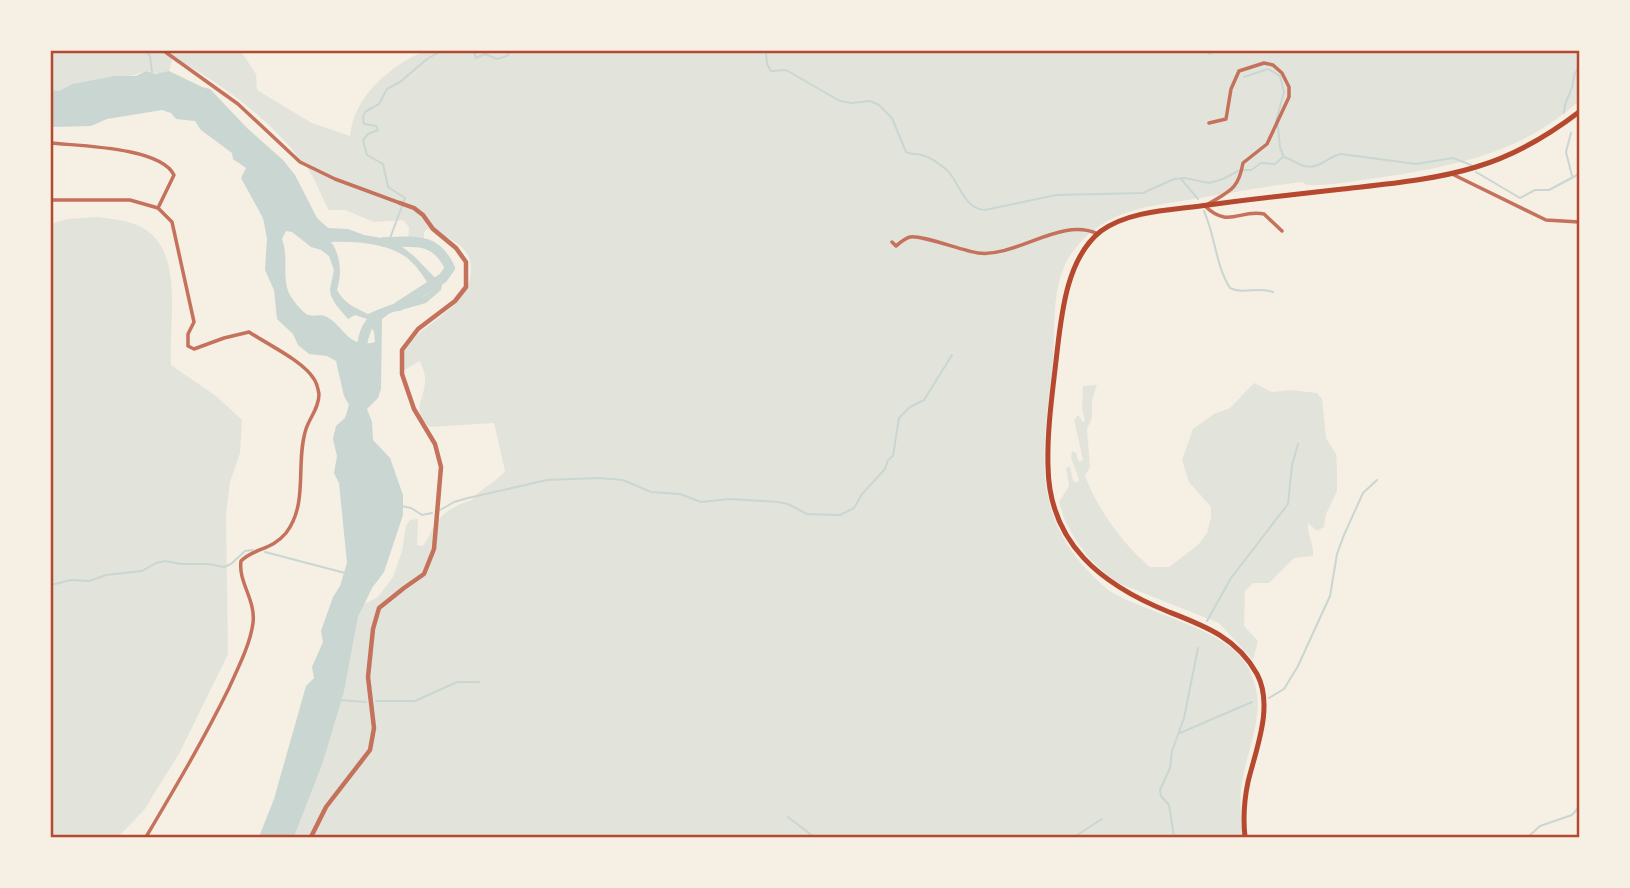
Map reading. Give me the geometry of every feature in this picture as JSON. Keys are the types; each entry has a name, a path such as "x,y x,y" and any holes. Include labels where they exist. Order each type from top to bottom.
{"main road":[{"path":"1245,837 1244,809 1264,710 1262,685 1255,670 1225,637 1131,595 1099,575 1069,540 1052,496 1047,464 1054,377 1068,290 1078,258 1098,233 1133,216 1450,173 1484,164 1518,149 1565,123 1579,112"}],"street":[{"path":"164,51 238,104 300,162 335,179 403,204 423,215 466,262 466,287 455,301 418,329 402,350 402,374 414,409 435,443 441,467 434,550 424,574 379,608 373,629 369,677 374,728 370,750 326,807 310,837"},
{"path":"1209,123 1226,119 1231,89 1239,71 1264,63 1273,65 1282,73 1289,87 1289,97 1267,144 1243,163 1241,177 1236,186 1205,206 1221,217 1230,219 1248,213 1264,214 1282,231"},
{"path":"51,143 131,152 162,163 171,169 174,175 158,208"},
{"path":"1450,173 1546,220 1579,222"},
{"path":"51,200 130,200 158,208 173,222 194,322 188,334 187,346 194,349 249,332 303,368 313,377 319,393 317,406 306,430 299,508 288,530 278,542 246,555 241,561 242,575 251,599 253,627 240,663 206,735 146,837"},
{"path":"892,242 896,246 911,237 924,238 951,248 980,254 997,254 1077,228 1098,233"}],"shaded area":[{"path":"51,51 241,51 256,74 257,90 312,123 350,136 358,108 375,84 398,65 424,51 1579,51 1579,101 1532,135 1507,147 1454,164 1322,185 1306,185 1303,182 1274,186 1130,211 1093,231 1074,250 1064,267 1056,301 1047,412 1044,465 1050,506 1056,524 1070,548 1084,567 1107,589 1205,632 1238,654 1248,667 1255,683 1257,713 1241,790 1243,837 294,837 323,762 344,692 358,617 364,604 378,597 393,577 402,551 406,525 410,520 418,519 417,545 422,546 441,517 456,506 472,500 505,471 494,423 430,427 419,410 425,385 420,361 401,372 402,352 406,345 454,305 466,289 470,280 470,261 463,248 427,229 424,232 424,246 408,240 409,227 403,220 374,222 345,210 329,210 312,176 296,154 265,121 212,80 173,57 169,71 160,74 146,71 128,77 114,76 72,84 59,91 51,90"},
{"path":"146,71 156,74 169,71 210,89 247,128 283,160 295,175 317,218 328,228 348,229 393,240 414,256 442,285 441,290 426,303 390,313 382,319 381,389 378,398 367,409 372,422 373,440 390,458 403,495 403,515 384,572 372,588 358,617 344,692 323,762 294,837 259,837 274,799 306,686 314,678 312,667 323,642 321,631 347,563 339,483 334,473 337,456 333,439 336,426 345,418 349,405 344,396 336,361 327,356 309,354 277,319 274,290 265,270 267,238 263,218 241,178 246,168 233,159 232,153 201,130 195,121 176,119 171,113 162,110 107,119 91,126 51,127 51,90 59,91 72,84 114,76 136,76","holes":["286,231 292,232 311,247 329,256 334,270 331,296 348,319 355,315 367,319 374,332 375,342 358,342 323,315 311,316 297,305 286,284 282,239","331,242 368,244 395,251 412,262 432,289 421,298 396,303 368,314 363,312 346,302 337,290 340,265"]},
{"path":"98,217 136,225 155,238 164,253 172,290 171,365 216,396 242,420 240,453 230,482 226,515 228,654 180,752 144,810 118,837 51,837 51,224 67,219"},
{"path":"1254,383 1272,392 1290,390 1317,393 1322,399 1326,438 1336,454 1337,491 1326,514 1324,527 1317,531 1308,523 1313,556 1294,558 1269,583 1253,583 1245,591 1244,626 1258,641 1253,660 1219,623 1113,581 1089,558 1075,539 1059,502 1069,486 1066,469 1070,466 1073,481 1078,483 1071,458 1072,451 1076,453 1079,462 1083,460 1074,420 1078,415 1083,422 1085,420 1082,409 1083,386 1097,385 1092,400 1092,418 1087,429 1090,467 1085,476 1104,514 1130,547 1150,567 1169,567 1198,545 1207,533 1211,517 1211,507 1189,482 1182,460 1193,429 1214,414 1230,408"}],"waterway":[{"path":"146,51 150,56 152,72"},
{"path":"389,241 405,198 388,187 383,164 367,155 363,140 368,134 378,130 376,126 364,124 363,116 379,104 387,89 441,51"},
{"path":"474,51 476,58 485,54 497,59 507,56 510,51"},
{"path":"766,51 767,64 771,71 786,70 840,101 870,101 879,105 892,118 906,152 926,156 942,166 969,202 978,209 985,210 1056,195 1143,193 1174,179 1185,178 1209,183 1240,170"},
{"path":"1207,51 1210,54"},
{"path":"1564,113 1574,76 1579,68"},
{"path":"1244,77 1268,69 1280,76 1284,92 1276,121"},
{"path":"1278,126 1280,148 1284,157 1304,166 1315,166 1341,154 1416,164 1453,158 1471,165"},
{"path":"1571,133 1566,152 1572,176"},
{"path":"1244,170 1251,170 1261,163 1275,164 1283,157"},
{"path":"1476,172 1520,198 1535,190 1549,190 1579,174"},
{"path":"1181,179 1198,199"},
{"path":"1204,211 1225,280 1230,288 1273,292"},
{"path":"384,242 423,243 438,250 450,268 443,278 399,306"},
{"path":"362,357 365,333 370,323 379,315"},
{"path":"440,510 468,498 547,480 599,478 623,480 651,492 680,494 701,502 730,499 778,502 807,514 840,515 854,508 862,494 885,469 888,460 893,456 899,418 910,407 924,400 952,355"},
{"path":"1207,621 1231,578 1288,504 1292,465 1298,444"},
{"path":"1269,698 1284,689 1298,666 1330,596 1337,554 1344,535 1363,493 1377,480"},
{"path":"401,506 411,508 422,515 432,513"},
{"path":"51,585 142,571 165,561 224,567 245,551 253,550"},
{"path":"265,552 345,573"},
{"path":"1174,837 1169,805 1161,796 1160,790 1170,768 1172,751 1184,718 1198,648"},
{"path":"376,701 415,701 457,682 479,682"},
{"path":"339,700 366,702"},
{"path":"1180,733 1252,702"},
{"path":"1528,837 1540,826 1572,815 1579,807"},
{"path":"788,817 814,837"},
{"path":"1074,837 1102,819"}]}
